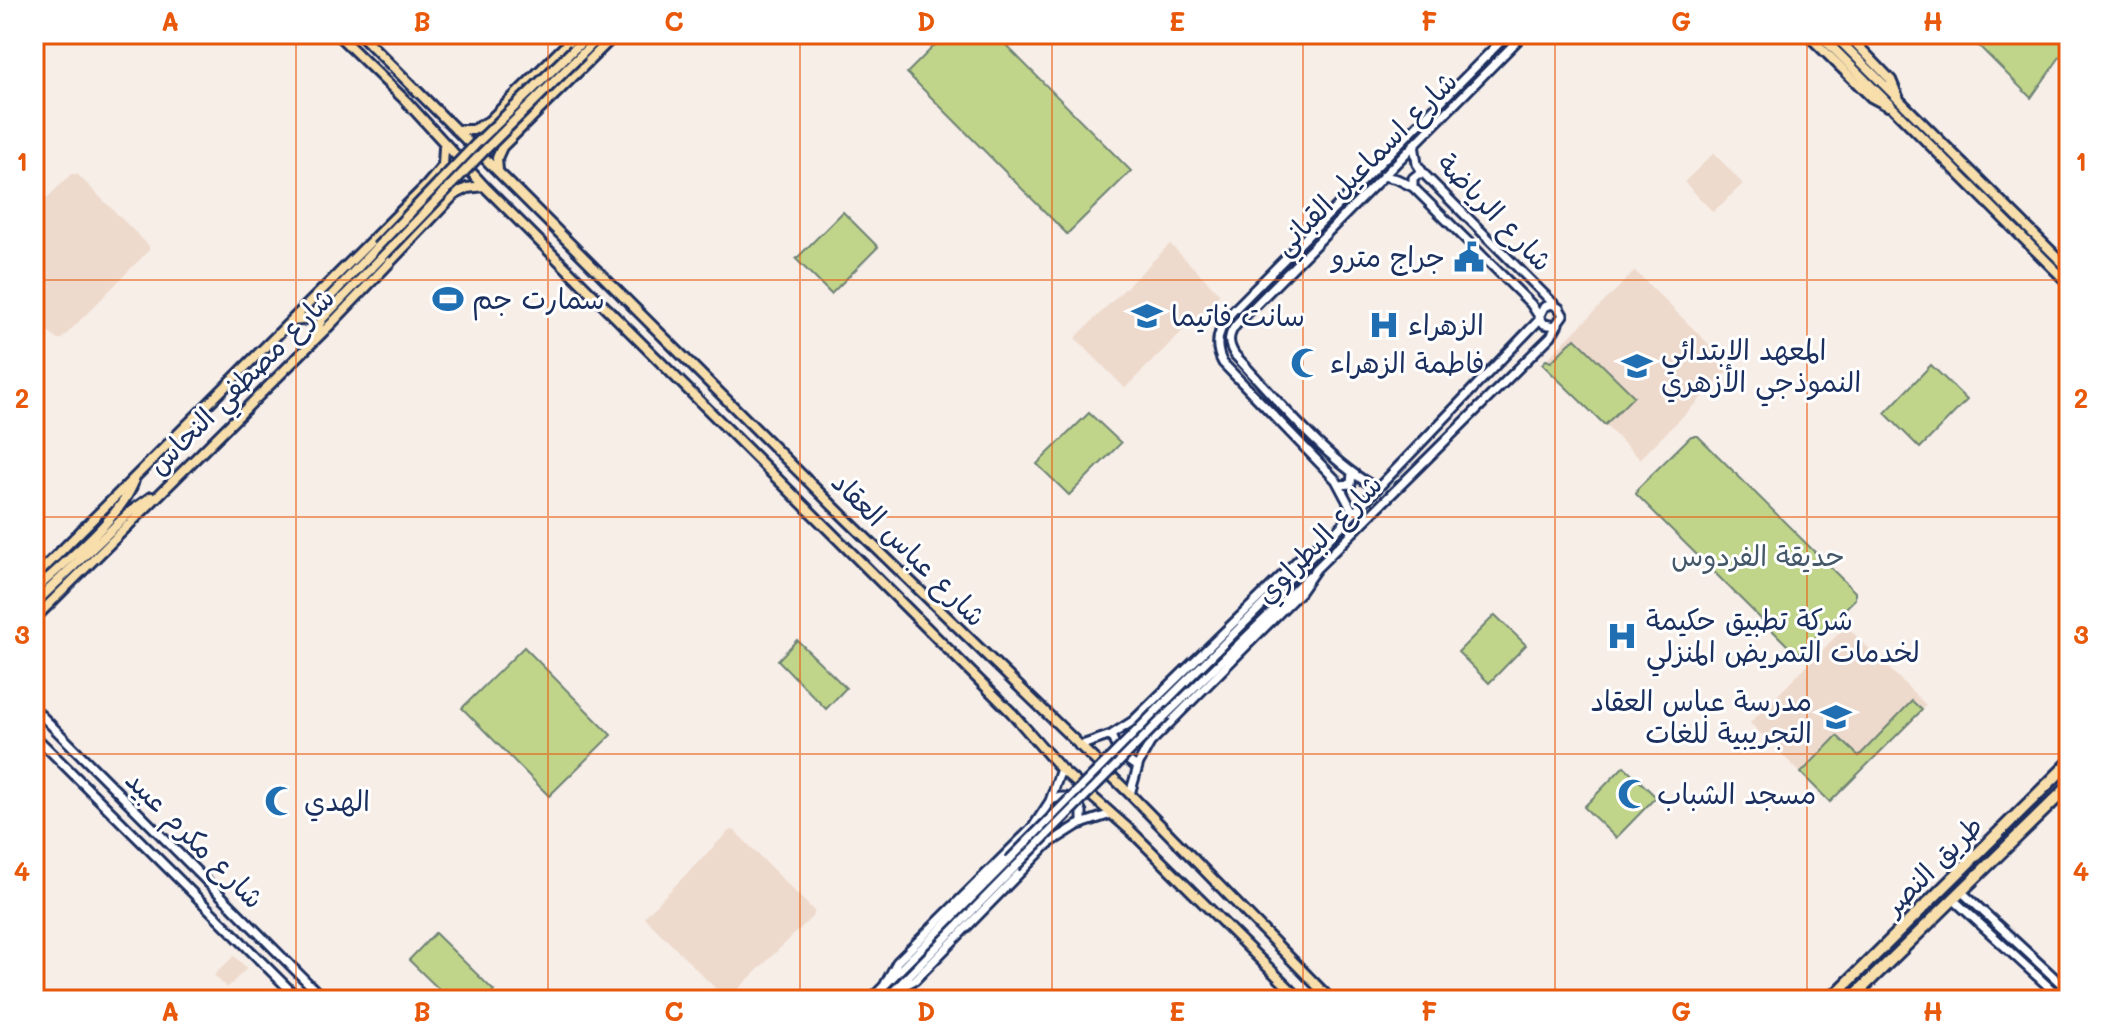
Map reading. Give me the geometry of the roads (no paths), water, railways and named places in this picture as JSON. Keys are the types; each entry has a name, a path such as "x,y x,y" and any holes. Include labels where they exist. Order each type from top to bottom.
{"highway":[{"name":"طريق النصر","path":"1830,1000 2069,763"},
{"name":"طريق النصر","path":"1850,1000 2069,786"}],"main road":[{"name":"شارع عباس العقاد","path":"337,34 406,101 473,175 980,681 1061,769 1301,1000"},
{"name":"شارع عباس العقاد","path":"360,34 844,517 1130,794 1331,1000"},
{"path":"456,130 478,128 577,34"},
{"path":"310,344 322,319 578,52 590,34"},
{"path":"291,321 314,314 476,144 602,34"},
{"path":"498,171 496,161 500,151 616,34"},
{"path":"1807,34 1871,97 1896,104"},
{"path":"1819,34 2069,269"},
{"path":"1833,34 2069,284"},
{"path":"1847,34 1891,80 1896,104"},
{"path":"499,110 505,124 515,129 522,127"},
{"path":"452,153 462,150 466,140"},
{"name":"شارع مصطفي النحاس","path":"34,578 426,186 443,166 446,156 443,142"},
{"path":"473,175 478,166 488,161"},
{"path":"426,186 433,186 442,193 443,207"},
{"name":"شارع مصطفي النحاس","path":"34,619 443,207 463,190 484,186"},
{"path":"34,591 117,510 132,489 134,479"},
{"path":"34,604 130,512 148,498 158,495"}],"street":[{"name":"شارع اسماعيل القباني","path":"1340,485 1223,363 1217,343 1223,323 1508,34"},
{"name":"شارع اسماعيل القباني","path":"1352,473 1235,355 1229,342 1233,329 1524,34"},
{"name":"شارع الرياضة","path":"1414,144 1417,164 1424,174 1555,305"},
{"path":"1413,187 1413,178 1424,174"},
{"name":"شارع الرياضة","path":"1383,176 1401,180 1413,187 1458,228 1540,317"},
{"path":"1299,244 1307,253"},
{"path":"1555,305 1563,315 1558,324 1549,327 1540,317 1544,307 1555,305"},
{"name":"شارع البطراوي","path":"1079,746 1111,735 1141,714 1306,552 1326,542 1540,317"},
{"name":"شارع البطراوي","path":"1130,794 1137,767 1150,743 1300,592 1316,569 1551,336 1558,324"},
{"path":"1353,512 1340,485 1351,484 1352,473 1377,488"},
{"path":"870,1000 1326,542"},
{"path":"885,1000 1166,715 1316,569"},
{"name":"شارع مكرم عبيد","path":"34,708 325,1000"},
{"name":"شارع مكرم عبيد","path":"34,735 300,1000"},
{"path":"1111,735 1119,754 1137,767"},
{"path":"885,984 897,962 1024,836 1050,801 1061,769"},
{"path":"1050,801 1065,797 1076,801 1082,812 1082,824"},
{"path":"892,992 915,980 1057,837 1111,814"},
{"path":"1958,896 2069,991"},
{"path":"1958,896 2002,945 2063,1000"},
{"path":"2002,945 2009,937"}],"place":[{"name":"جراج مترو","path":"1469,257"},
{"name":"سمارت جم","path":"448,299"},
{"name":"سانت فاتيما","path":"1147,316"},
{"name":"الزهراء","path":"1384,325"},
{"name":"فاطمة الزهراء","path":"1306,363"},
{"name":"المعهد الابتدائي النموذجي الأزهري","path":"1637,366"},
{"name":"شركة تطبيق حكيمة لخدمات التمريض المنزلي","path":"1622,636"},
{"name":"مدرسة عباس العقاد التجريبية للغات","path":"1836,717"},
{"name":"مسجد الشباب","path":"1633,794"},
{"name":"الهدي","path":"280,801"}],"park label":[{"name":"حديقة الفردوس","path":"1758,556"}]}
